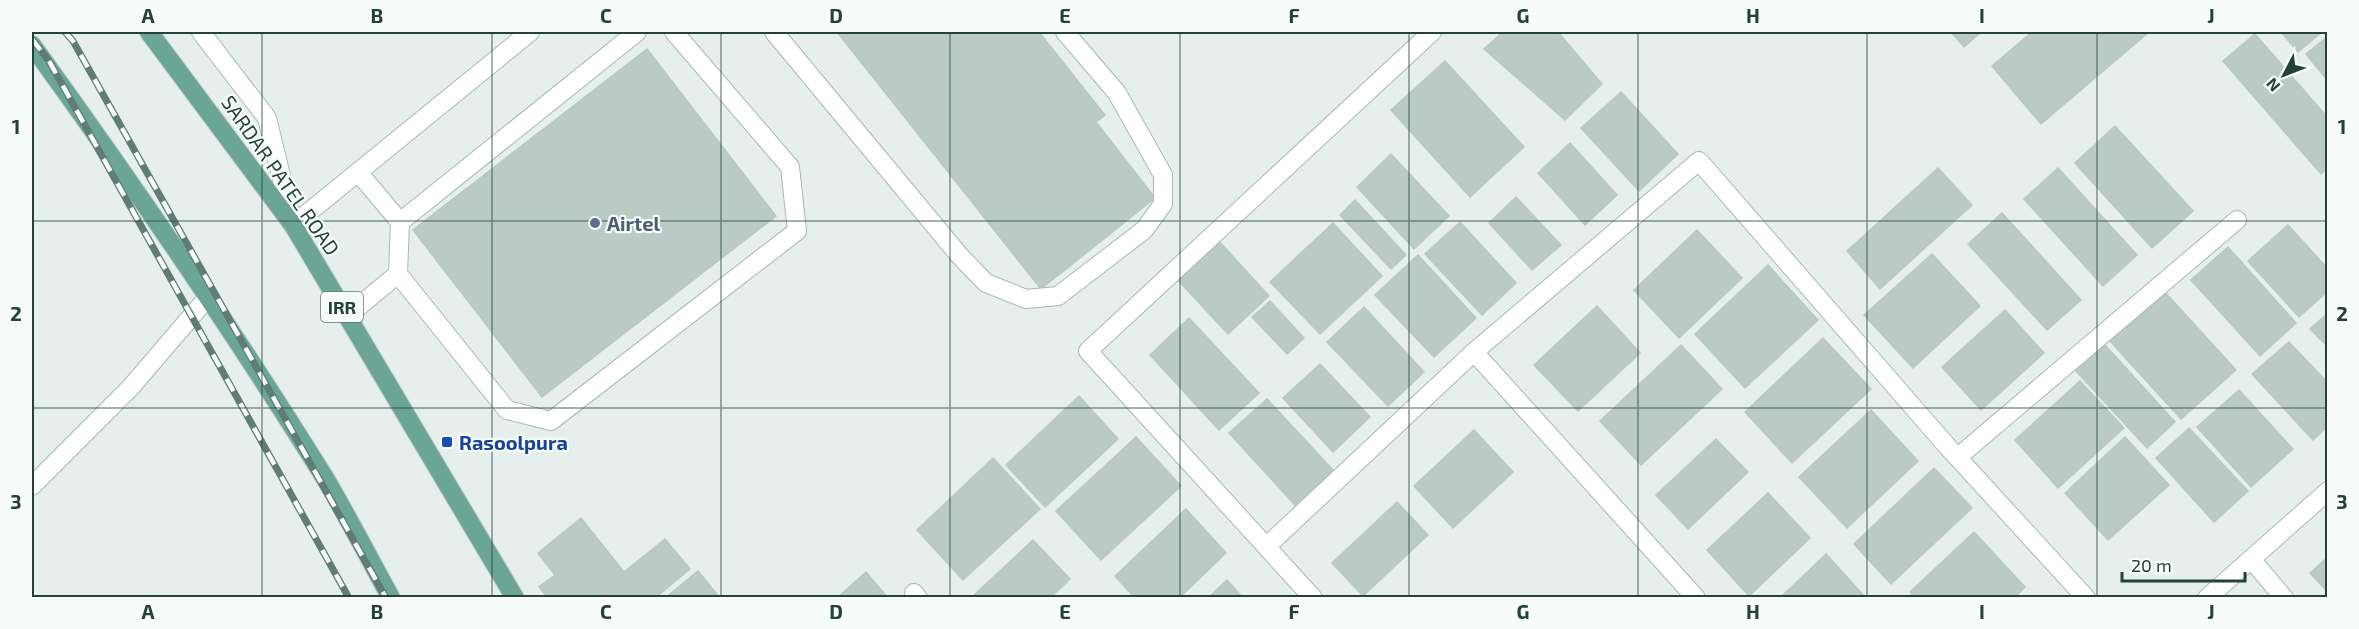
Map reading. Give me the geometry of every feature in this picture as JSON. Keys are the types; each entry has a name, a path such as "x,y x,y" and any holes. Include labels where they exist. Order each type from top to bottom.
{"main road":[{"name":"SARDAR PATEL ROAD","path":"148,32 293,225 515,597"},
{"path":"32,45 120,167 208,297 326,480 391,597"}],"street":[{"path":"201,32 267,118 293,225 530,32"},
{"path":"400,222 637,32"},
{"path":"358,172 400,222 398,274 507,410 551,421 797,231 789,167 674,32"},
{"path":"774,32 959,255 986,283 1026,299 1058,296 1144,230 1162,204 1163,175 1117,93 1065,32"},
{"path":"1313,597 1088,351 1431,32"},
{"path":"1267,546 1474,352 1699,161 1958,457 2085,597"},
{"path":"1958,457 2237,220"},
{"path":"347,316 398,274"},
{"path":"36,477 130,387 208,297"},
{"path":"1474,352 1696,597"},
{"path":"2207,597 2328,491"},
{"path":"2251,558 2284,597"}],"building":[{"path":"837,32 1039,32 1105,115 1096,122 1155,198 1041,289"},
{"path":"1503,32 1558,32 1602,84 1565,120 1484,49"},
{"path":"1951,32 1981,32 1964,47"},
{"path":"2032,32 2149,32 2041,124 1992,66"},
{"path":"2281,32 2322,32 2298,52"},
{"path":"2255,34 2328,118 2328,168 2321,174 2223,61"},
{"path":"2328,36 2328,81 2306,54"},
{"name":"Airtel","path":"647,49 776,216 542,397 413,230"},
{"path":"1445,61 1524,147 1470,197 1391,110"},
{"path":"1621,92 1678,154 1639,191 1581,128"},
{"path":"2115,126 2193,211 2152,248 2075,163"},
{"path":"1570,143 1617,195 1585,225 1538,173"},
{"path":"1391,154 1449,216 1414,249 1357,187"},
{"path":"1938,168 1972,205 1880,289 1847,251"},
{"path":"2058,168 2137,255 2103,286 2024,199"},
{"path":"1516,197 1561,245 1532,270 1489,223"},
{"path":"1355,200 1406,255 1391,269 1340,215"},
{"path":"2002,213 2081,300 2047,330 1968,244"},
{"path":"1460,222 1516,283 1482,315 1425,254"},
{"path":"1333,223 1382,276 1320,334 1270,282"},
{"path":"2288,225 2328,269 2328,291 2299,317 2248,261"},
{"path":"1697,230 1742,278 1679,338 1634,290"},
{"path":"1216,238 1269,296 1228,334 1175,277"},
{"path":"2228,247 2296,323 2260,356 2191,280"},
{"path":"1932,254 1980,306 1913,368 1864,315"},
{"path":"1418,255 1476,318 1434,357 1375,295"},
{"path":"1768,265 1818,320 1745,388 1695,334"},
{"path":"2163,290 2236,370 2181,419 2109,340"},
{"path":"1270,301 1304,338 1287,354 1252,317"},
{"path":"1597,306 1640,353 1578,411 1534,365"},
{"path":"1364,307 1424,372 1388,406 1327,342"},
{"path":"2005,310 2044,353 1981,410 1942,367"},
{"path":"2328,313 2328,347 2310,329"},
{"path":"1189,318 1259,393 1219,430 1150,355"},
{"path":"1823,338 1871,389 1792,463 1745,412"},
{"path":"2289,342 2328,383 2328,426 2313,440 2252,374"},
{"path":"1681,345 1722,389 1641,465 1600,421"},
{"path":"2105,345 2175,422 2147,448 2076,371"},
{"path":"1320,364 1370,417 1333,452 1283,398"},
{"path":"2080,381 2124,428 2058,488 2015,440"},
{"path":"2239,390 2293,449 2251,487 2197,427"},
{"path":"1079,396 1118,439 1045,507 1006,465"},
{"path":"1267,399 1333,470 1295,505 1229,433"},
{"path":"1871,410 1918,461 1847,528 1799,477"},
{"path":"2189,428 2248,491 2214,522 2156,458"},
{"path":"1474,430 1513,472 1453,528 1414,486"},
{"path":"1136,437 1181,486 1101,560 1056,511"},
{"path":"2125,437 2169,485 2108,540 2065,493"},
{"path":"1716,439 1748,472 1688,529 1656,495"},
{"path":"993,458 1040,509 963,580 917,530"},
{"path":"1934,468 1972,508 1891,584 1854,544"},
{"path":"1768,493 1810,538 1749,596 1707,550"},
{"path":"1397,502 1428,535 1363,596 1332,563"},
{"path":"1186,509 1226,553 1179,598 1135,598 1115,576"},
{"path":"581,518 624,572 665,539 690,569 655,598 548,598 539,587 555,575 538,553"},
{"path":"1974,532 2025,587 2014,598 1915,598 1910,592"},
{"path":"1033,540 1070,579 1050,598 971,598"},
{"path":"1826,554 1866,598 1780,598"},
{"path":"2328,557 2328,592 2310,573"},
{"path":"698,571 720,598 665,598"},
{"path":"866,572 888,598 837,598"},
{"path":"1227,580 1243,598 1208,598"}],"railway":[{"path":"65,32 73,41 386,598"},
{"path":"32,39 49,61 349,598"}],"place":[{"name":"Airtel","path":"595,223"},
{"name":"Rasoolpura","path":"447,442"}]}
